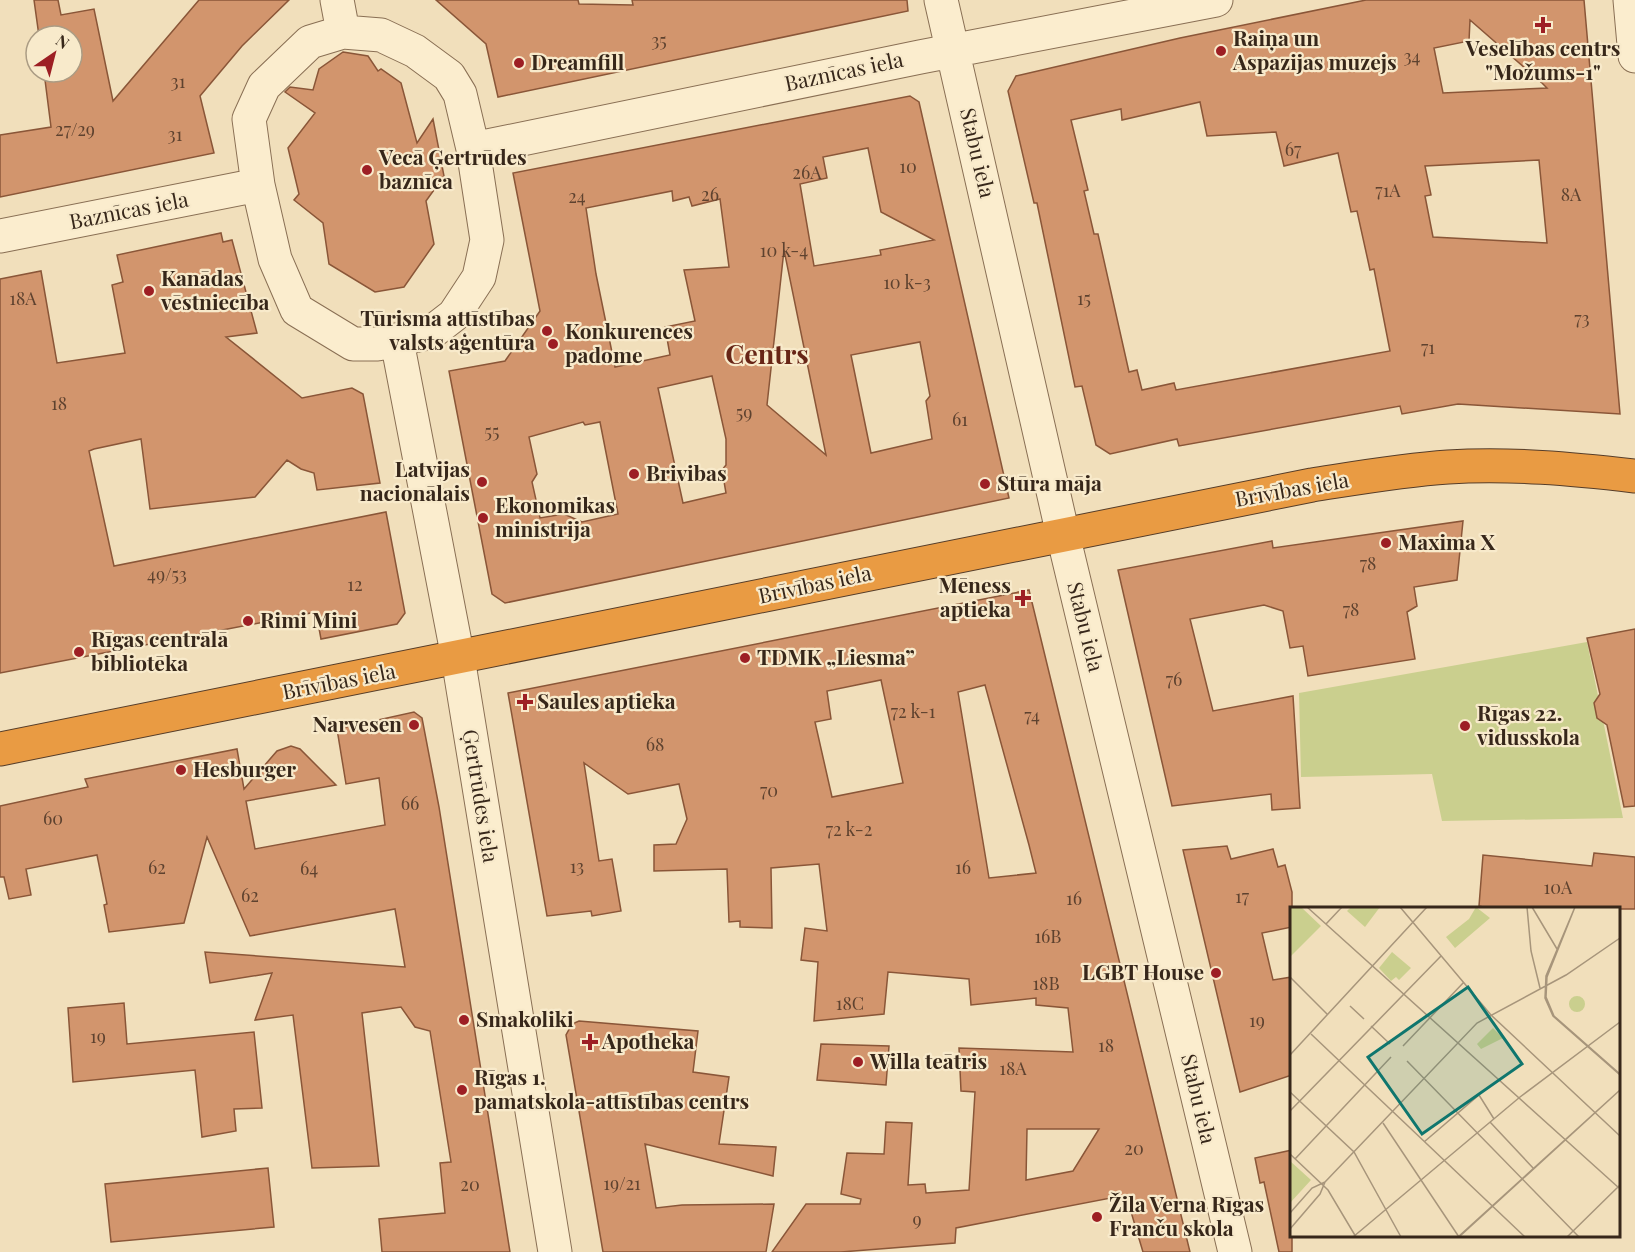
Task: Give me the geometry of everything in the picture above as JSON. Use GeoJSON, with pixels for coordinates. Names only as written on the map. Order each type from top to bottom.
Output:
{"type":"FeatureCollection","features":[{"type":"Feature","properties":{"kind":"highway","name":"Brīvības iela"},"geometry":{"type":"LineString","coordinates":[[0,749],[1311,485],[1397,471],[1491,466],[1552,468],[1635,476]]}},
{"type":"Feature","properties":{"kind":"street"},"geometry":{"type":"LineString","coordinates":[[337,0],[343,32]]}},
{"type":"Feature","properties":{"kind":"street","name":"Stabu iela"},"geometry":{"type":"LineString","coordinates":[[941,0],[1063,535],[1235,1252]]}},
{"type":"Feature","properties":{"kind":"street","name":"Baznīcas iela"},"geometry":{"type":"LineString","coordinates":[[473,149],[1216,0]]}},
{"type":"Feature","properties":{"kind":"street"},"geometry":{"type":"LineString","coordinates":[[1630,0],[1635,56]]}},
{"type":"Feature","properties":{"kind":"street"},"geometry":{"type":"LineString","coordinates":[[343,32],[381,35],[415,51],[449,76],[460,94],[473,149],[487,240],[478,277],[454,315],[432,332],[397,341],[353,344],[297,310],[275,259],[258,185],[249,119],[264,86],[310,42],[343,32]]}},
{"type":"Feature","properties":{"kind":"street","name":"Baznīcas iela"},"geometry":{"type":"LineString","coordinates":[[0,236],[258,185]]}},
{"type":"Feature","properties":{"kind":"street","name":"Ģertrūdes iela"},"geometry":{"type":"LineString","coordinates":[[397,341],[458,658],[555,1252]]}},
{"type":"Feature","properties":{"kind":"green space","name":"Rīgas 22. vidusskola"},"geometry":{"type":"Polygon","coordinates":[[[1587,642],[1623,818],[1442,821],[1432,774],[1301,777],[1299,693],[1587,642]]]}},
{"type":"Feature","properties":{"kind":"building"},"geometry":{"type":"Polygon","coordinates":[[[34,0],[58,0],[61,15],[94,9],[113,101],[199,0],[289,0],[242,46],[200,96],[214,153],[0,197],[0,135],[51,127],[46,84],[84,84],[84,24],[37,24],[34,0]]]}},
{"type":"Feature","properties":{"kind":"building"},"geometry":{"type":"Polygon","coordinates":[[[436,0],[578,0],[579,4],[633,5],[632,0],[907,0],[908,11],[498,97],[486,44],[436,0]]]}},
{"type":"Feature","properties":{"kind":"building"},"geometry":{"type":"Polygon","coordinates":[[[1366,0],[1584,0],[1620,414],[1458,404],[1402,414],[1400,406],[1179,446],[1177,439],[1110,454],[1096,445],[1082,386],[1075,387],[1037,203],[1034,203],[1008,91],[1016,76],[1180,38],[1366,0]],[[1470,20],[1469,41],[1434,48],[1443,93],[1547,88],[1542,83],[1470,20]],[[1200,102],[1122,120],[1121,109],[1071,120],[1088,190],[1084,191],[1094,234],[1098,234],[1129,372],[1137,370],[1142,390],[1174,383],[1176,390],[1390,351],[1374,269],[1370,270],[1357,211],[1351,212],[1338,153],[1284,166],[1276,132],[1207,136],[1200,102]],[[1539,160],[1425,166],[1431,195],[1425,196],[1433,237],[1547,243],[1539,160]]]}},
{"type":"Feature","properties":{"kind":"building","name":"Vecā Ģertrūdes baznīca"},"geometry":{"type":"Polygon","coordinates":[[[343,52],[368,56],[378,71],[381,69],[401,83],[417,143],[433,119],[444,176],[426,201],[434,244],[404,287],[375,292],[329,264],[323,223],[294,200],[299,194],[288,148],[315,113],[285,92],[290,87],[313,90],[319,69],[343,52]]]}},
{"type":"Feature","properties":{"kind":"building"},"geometry":{"type":"Polygon","coordinates":[[[910,96],[919,102],[1009,498],[505,603],[492,594],[449,371],[505,361],[540,311],[513,173],[910,96]],[[868,148],[823,157],[827,178],[800,184],[814,266],[881,255],[880,250],[934,240],[881,212],[868,148]],[[672,191],[586,208],[596,274],[615,367],[670,355],[665,327],[695,321],[684,270],[729,267],[720,199],[692,206],[689,197],[673,201],[672,191]],[[784,250],[767,405],[826,455],[784,250]],[[920,342],[851,355],[871,453],[932,439],[926,401],[930,396],[920,342]],[[712,376],[658,388],[683,503],[726,493],[722,470],[726,465],[726,439],[712,376]],[[583,422],[529,437],[537,474],[532,482],[540,518],[564,514],[582,522],[618,514],[600,422],[585,425],[583,422]]]}},
{"type":"Feature","properties":{"kind":"building"},"geometry":{"type":"Polygon","coordinates":[[[221,233],[223,242],[232,240],[257,333],[226,337],[302,398],[352,388],[363,394],[380,483],[317,490],[314,473],[301,469],[287,460],[255,497],[150,509],[141,439],[94,449],[89,451],[114,566],[386,512],[405,613],[397,624],[321,639],[316,612],[0,673],[0,279],[41,271],[57,363],[125,353],[112,285],[123,282],[117,255],[221,233]]]}},
{"type":"Feature","properties":{"kind":"building"},"geometry":{"type":"Polygon","coordinates":[[[1463,521],[1457,580],[1414,587],[1417,606],[1407,612],[1415,659],[1308,676],[1303,646],[1290,648],[1283,611],[1264,605],[1190,619],[1213,711],[1293,696],[1300,808],[1272,810],[1271,794],[1172,806],[1118,570],[1272,541],[1273,548],[1463,521]]]}},
{"type":"Feature","properties":{"kind":"building"},"geometry":{"type":"Polygon","coordinates":[[[1029,590],[1190,1252],[1143,1252],[1126,1195],[956,1228],[955,1243],[841,1252],[772,1252],[806,1204],[860,1204],[861,1199],[841,1194],[847,1153],[884,1154],[886,1122],[912,1123],[908,1185],[925,1184],[926,1193],[969,1190],[975,1092],[961,1091],[959,1048],[1073,1052],[1068,1008],[1036,1005],[1036,998],[971,1005],[969,979],[888,972],[884,1014],[814,1021],[818,962],[801,960],[805,928],[827,931],[819,864],[771,868],[772,928],[740,927],[740,921],[729,922],[727,869],[654,871],[654,845],[676,844],[687,819],[679,784],[628,794],[584,763],[599,861],[612,859],[621,911],[592,916],[591,911],[547,916],[508,693],[1029,590]],[[881,680],[827,691],[831,719],[815,722],[832,797],[903,783],[881,680]],[[985,685],[958,692],[989,878],[1036,873],[985,685]],[[1027,1129],[1026,1180],[1073,1171],[1099,1129],[1027,1129]]]}},
{"type":"Feature","properties":{"kind":"building"},"geometry":{"type":"Polygon","coordinates":[[[1635,629],[1635,806],[1624,807],[1607,725],[1597,718],[1594,703],[1600,694],[1587,638],[1635,629]]]}},
{"type":"Feature","properties":{"kind":"building"},"geometry":{"type":"Polygon","coordinates":[[[414,712],[422,718],[439,807],[510,1252],[382,1252],[379,1219],[445,1213],[440,1163],[451,1162],[430,1031],[415,1027],[401,1007],[362,1013],[379,1166],[312,1168],[293,1015],[255,1020],[272,973],[210,983],[205,952],[405,967],[395,909],[250,936],[207,837],[184,923],[109,932],[104,905],[107,904],[97,855],[26,869],[31,895],[9,899],[4,877],[0,877],[0,806],[88,787],[85,779],[237,749],[244,789],[277,751],[291,746],[300,749],[336,785],[246,801],[255,849],[385,825],[379,778],[346,784],[337,729],[414,712]]]}},
{"type":"Feature","properties":{"kind":"building"},"geometry":{"type":"Polygon","coordinates":[[[1227,846],[1231,859],[1273,849],[1278,867],[1285,865],[1292,892],[1290,927],[1262,933],[1273,980],[1290,977],[1290,1076],[1240,1092],[1183,850],[1227,846]]]}},
{"type":"Feature","properties":{"kind":"building"},"geometry":{"type":"Polygon","coordinates":[[[1594,853],[1635,857],[1635,909],[1479,906],[1483,855],[1592,866],[1594,853]]]}},
{"type":"Feature","properties":{"kind":"building"},"geometry":{"type":"Polygon","coordinates":[[[124,1003],[127,1044],[254,1032],[262,1108],[234,1109],[236,1131],[202,1137],[195,1070],[73,1082],[68,1008],[124,1003]]]}},
{"type":"Feature","properties":{"kind":"building"},"geometry":{"type":"Polygon","coordinates":[[[579,1021],[698,1031],[693,1072],[729,1077],[719,1144],[776,1147],[773,1176],[645,1144],[656,1208],[682,1205],[774,1204],[766,1252],[603,1252],[566,1035],[572,1024],[579,1021]]]}},
{"type":"Feature","properties":{"kind":"building"},"geometry":{"type":"Polygon","coordinates":[[[821,1044],[889,1046],[886,1085],[817,1080],[821,1044]]]}},
{"type":"Feature","properties":{"kind":"building"},"geometry":{"type":"Polygon","coordinates":[[[1290,1150],[1292,1252],[1279,1252],[1264,1182],[1260,1183],[1255,1158],[1290,1150]]]}},
{"type":"Feature","properties":{"kind":"building"},"geometry":{"type":"Polygon","coordinates":[[[268,1168],[274,1227],[111,1242],[105,1184],[268,1168]]]}},
{"type":"Feature","properties":{"kind":"place","name":"Veselības centrs \"Možums-1\""},"geometry":{"type":"Point","coordinates":[1543,25]}},
{"type":"Feature","properties":{"kind":"place","name":"Raiņa un Aspazijas muzejs"},"geometry":{"type":"Point","coordinates":[1221,51]}},
{"type":"Feature","properties":{"kind":"place","name":"Dreamfill"},"geometry":{"type":"Point","coordinates":[519,63]}},
{"type":"Feature","properties":{"kind":"place","name":"Vecā Ģertrūdes baznīca"},"geometry":{"type":"Point","coordinates":[367,170]}},
{"type":"Feature","properties":{"kind":"place","name":"Kanādas vēstniecība"},"geometry":{"type":"Point","coordinates":[149,291]}},
{"type":"Feature","properties":{"kind":"place","name":"Tūrisma attīstības valsts aģentūra"},"geometry":{"type":"Point","coordinates":[547,331]}},
{"type":"Feature","properties":{"kind":"place","name":"Konkurences padome"},"geometry":{"type":"Point","coordinates":[553,344]}},
{"type":"Feature","properties":{"kind":"place","name":"Brivibas"},"geometry":{"type":"Point","coordinates":[634,474]}},
{"type":"Feature","properties":{"kind":"place","name":"Latvijas nacionālais"},"geometry":{"type":"Point","coordinates":[482,482]}},
{"type":"Feature","properties":{"kind":"place","name":"Stūra māja"},"geometry":{"type":"Point","coordinates":[985,484]}},
{"type":"Feature","properties":{"kind":"place","name":"Ekonomikas ministrija"},"geometry":{"type":"Point","coordinates":[483,518]}},
{"type":"Feature","properties":{"kind":"place","name":"Maxima X"},"geometry":{"type":"Point","coordinates":[1386,543]}},
{"type":"Feature","properties":{"kind":"place","name":"Mēness aptieka"},"geometry":{"type":"Point","coordinates":[1023,598]}},
{"type":"Feature","properties":{"kind":"place","name":"Rimi Mini"},"geometry":{"type":"Point","coordinates":[248,621]}},
{"type":"Feature","properties":{"kind":"place","name":"Rīgas centrālā bibliotēka"},"geometry":{"type":"Point","coordinates":[79,652]}},
{"type":"Feature","properties":{"kind":"place","name":"TDMK „Liesma”"},"geometry":{"type":"Point","coordinates":[745,658]}},
{"type":"Feature","properties":{"kind":"place","name":"Saules aptieka"},"geometry":{"type":"Point","coordinates":[525,702]}},
{"type":"Feature","properties":{"kind":"place","name":"Narvesen"},"geometry":{"type":"Point","coordinates":[414,725]}},
{"type":"Feature","properties":{"kind":"place","name":"Rīgas 22. vidusskola"},"geometry":{"type":"Point","coordinates":[1465,726]}},
{"type":"Feature","properties":{"kind":"place","name":"Hesburger"},"geometry":{"type":"Point","coordinates":[181,770]}},
{"type":"Feature","properties":{"kind":"place","name":"LGBT House"},"geometry":{"type":"Point","coordinates":[1216,973]}},
{"type":"Feature","properties":{"kind":"place","name":"Smakoliki"},"geometry":{"type":"Point","coordinates":[464,1020]}},
{"type":"Feature","properties":{"kind":"place","name":"Apotheka"},"geometry":{"type":"Point","coordinates":[590,1042]}},
{"type":"Feature","properties":{"kind":"place","name":"Willa teātris"},"geometry":{"type":"Point","coordinates":[858,1062]}},
{"type":"Feature","properties":{"kind":"place","name":"Rīgas 1. pamatskola-attīstības centrs"},"geometry":{"type":"Point","coordinates":[462,1090]}},
{"type":"Feature","properties":{"kind":"place","name":"Žila Verna Rīgas Franču skola"},"geometry":{"type":"Point","coordinates":[1097,1217]}},
{"type":"Feature","properties":{"kind":"district","name":"Centrs"},"geometry":{"type":"Point","coordinates":[767,355]}}]}
